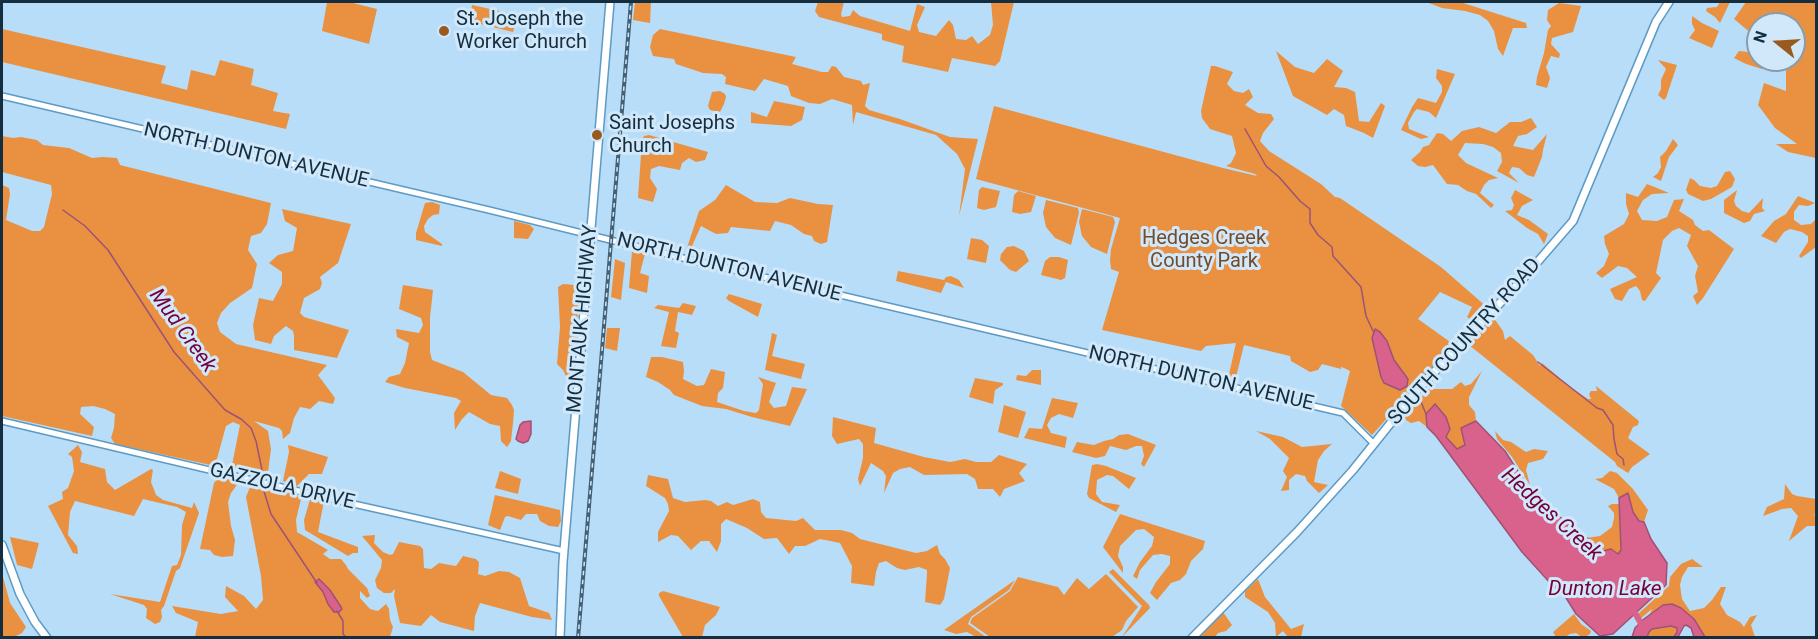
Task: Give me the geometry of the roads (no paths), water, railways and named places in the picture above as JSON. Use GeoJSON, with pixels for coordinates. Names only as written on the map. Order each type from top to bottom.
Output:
{"type":"FeatureCollection","features":[{"type":"Feature","properties":{"kind":"main road","name":"MONTAUK HIGHWAY"},"geometry":{"type":"LineString","coordinates":[[560,638],[564,551],[610,2]]}},
{"type":"Feature","properties":{"kind":"main road","name":"SOUTH COUNTRY ROAD"},"geometry":{"type":"LineString","coordinates":[[1192,638],[1297,532],[1353,470],[1418,389],[1521,281],[1573,221],[1656,22],[1669,2]]}},
{"type":"Feature","properties":{"kind":"main road"},"geometry":{"type":"LineString","coordinates":[[2,545],[20,594],[35,622],[47,638]]}},
{"type":"Feature","properties":{"kind":"street","name":"NORTH DUNTON AVENUE"},"geometry":{"type":"LineString","coordinates":[[2,96],[1343,413],[1374,444]]}},
{"type":"Feature","properties":{"kind":"street","name":"GAZZOLA DRIVE"},"geometry":{"type":"LineString","coordinates":[[2,421],[564,551]]}},
{"type":"Feature","properties":{"kind":"water"},"geometry":{"type":"Polygon","coordinates":[[[1375,329],[1387,341],[1394,360],[1408,379],[1407,386],[1400,390],[1384,383],[1381,377],[1372,338],[1375,329]]]}},
{"type":"Feature","properties":{"kind":"water","name":"Dunton Lake"},"geometry":{"type":"Polygon","coordinates":[[[1435,404],[1446,417],[1450,429],[1446,437],[1457,449],[1465,445],[1461,428],[1476,421],[1505,451],[1528,487],[1552,511],[1603,551],[1611,549],[1618,554],[1621,550],[1619,498],[1628,493],[1633,512],[1639,521],[1644,522],[1651,539],[1667,563],[1666,585],[1613,634],[1600,636],[1576,614],[1563,593],[1552,585],[1522,552],[1427,427],[1426,414],[1435,404]]]}},
{"type":"Feature","properties":{"kind":"water"},"geometry":{"type":"Polygon","coordinates":[[[531,421],[531,434],[528,441],[523,443],[518,441],[516,439],[520,425],[531,421]]]}},
{"type":"Feature","properties":{"kind":"water"},"geometry":{"type":"Polygon","coordinates":[[[319,579],[330,590],[341,607],[339,612],[334,612],[328,604],[323,592],[315,582],[319,579]]]}},
{"type":"Feature","properties":{"kind":"water"},"geometry":{"type":"Polygon","coordinates":[[[1672,604],[1694,619],[1705,637],[1694,637],[1691,628],[1686,625],[1678,637],[1674,637],[1677,628],[1671,626],[1652,629],[1647,637],[1632,637],[1635,628],[1644,619],[1663,605],[1672,604]]]}},
{"type":"Feature","properties":{"kind":"waterway","name":"Hedges Creek"},"geometry":{"type":"LineString","coordinates":[[1245,129],[1266,166],[1310,209],[1310,223],[1318,235],[1332,247],[1333,256],[1361,287],[1366,316],[1374,333]]}},
{"type":"Feature","properties":{"kind":"waterway","name":"Mud Creek"},"geometry":{"type":"LineString","coordinates":[[63,210],[85,226],[108,250],[174,352],[225,410],[251,428],[263,475]]}},
{"type":"Feature","properties":{"kind":"waterway"},"geometry":{"type":"LineString","coordinates":[[1538,362],[1597,408],[1603,410],[1613,425],[1617,454],[1623,459],[1624,465]]}},
{"type":"Feature","properties":{"kind":"waterway","name":"Hedges Creek"},"geometry":{"type":"LineString","coordinates":[[1419,397],[1426,414]]}},
{"type":"Feature","properties":{"kind":"waterway","name":"Mud Creek"},"geometry":{"type":"LineString","coordinates":[[263,488],[271,514],[317,583]]}},
{"type":"Feature","properties":{"kind":"waterway","name":"Hedges Creek"},"geometry":{"type":"LineString","coordinates":[[1631,608],[1643,627]]}},
{"type":"Feature","properties":{"kind":"waterway","name":"Mud Creek"},"geometry":{"type":"LineString","coordinates":[[337,611],[343,621],[343,634],[347,638]]}},
{"type":"Feature","properties":{"kind":"railway"},"geometry":{"type":"LineString","coordinates":[[578,638],[631,2]]}},
{"type":"Feature","properties":{"kind":"place","name":"St. Joseph the Worker Church"},"geometry":{"type":"Point","coordinates":[444,31]}},
{"type":"Feature","properties":{"kind":"place","name":"Saint Josephs Church"},"geometry":{"type":"Point","coordinates":[597,135]}},
{"type":"Feature","properties":{"kind":"park label","name":"Hedges Creek County Park"},"geometry":{"type":"Point","coordinates":[1204,250]}}]}
